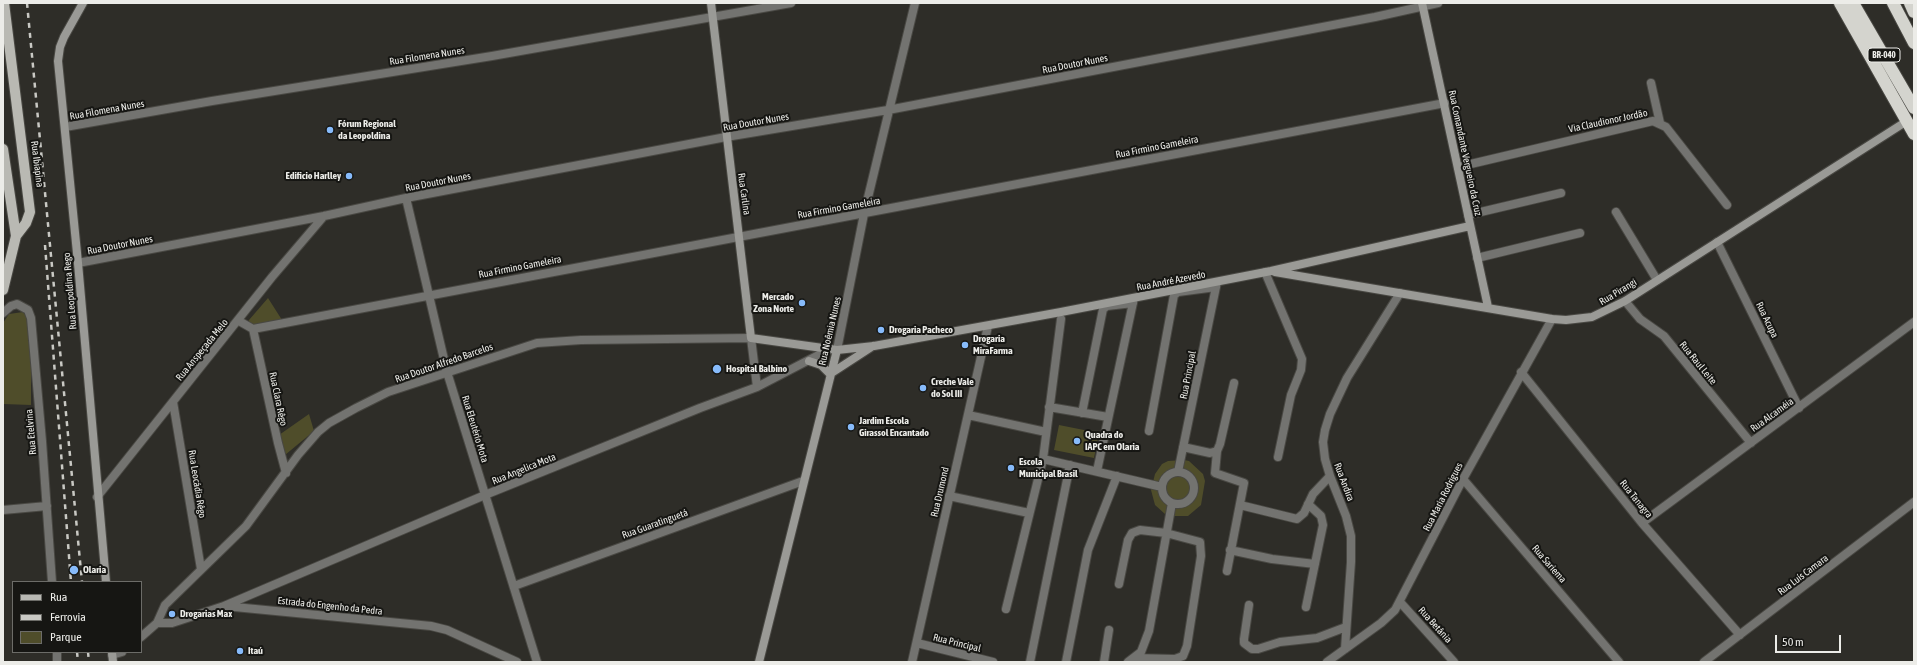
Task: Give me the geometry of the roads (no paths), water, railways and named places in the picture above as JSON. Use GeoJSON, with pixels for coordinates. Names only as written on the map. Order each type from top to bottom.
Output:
{"type":"FeatureCollection","features":[{"type":"Feature","properties":{"kind":"highway"},"geometry":{"type":"LineString","coordinates":[[1840,3],[1914,134]]}},
{"type":"Feature","properties":{"kind":"highway","name":"BR-040"},"geometry":{"type":"LineString","coordinates":[[1853,3],[1914,108]]}},
{"type":"Feature","properties":{"kind":"highway","name":"BR-040"},"geometry":{"type":"LineString","coordinates":[[1893,3],[1914,43]]}},
{"type":"Feature","properties":{"kind":"highway"},"geometry":{"type":"LineString","coordinates":[[1910,3],[1914,12]]}},
{"type":"Feature","properties":{"kind":"main road","name":"Rua Ibiapina"},"geometry":{"type":"LineString","coordinates":[[4,3],[30,212],[26,223],[16,236]]}},
{"type":"Feature","properties":{"kind":"main road"},"geometry":{"type":"LineString","coordinates":[[3,150],[16,236],[4,277],[3,290]]}},
{"type":"Feature","properties":{"kind":"street","name":"Rua Leopoldina Rego"},"geometry":{"type":"LineString","coordinates":[[83,3],[64,37],[60,47],[58,61],[78,263],[97,497],[106,581]]}},
{"type":"Feature","properties":{"kind":"street","name":"Rua Carlina"},"geometry":{"type":"LineString","coordinates":[[711,3],[757,388]]}},
{"type":"Feature","properties":{"kind":"street","name":"Rua Filomena Nunes"},"geometry":{"type":"LineString","coordinates":[[65,127],[713,18],[791,3]]}},
{"type":"Feature","properties":{"kind":"street","name":"Rua Noêmia Nunes"},"geometry":{"type":"LineString","coordinates":[[759,662],[830,374],[833,350],[864,214],[915,3]]}},
{"type":"Feature","properties":{"kind":"street","name":"Rua Doutor Nunes"},"geometry":{"type":"LineString","coordinates":[[78,263],[324,216],[406,198],[726,138],[888,110],[1438,3]]}},
{"type":"Feature","properties":{"kind":"street","name":"Rua Comandante Vergueiro da Cruz"},"geometry":{"type":"LineString","coordinates":[[1423,5],[1488,307]]}},
{"type":"Feature","properties":{"kind":"street"},"geometry":{"type":"LineString","coordinates":[[1651,83],[1660,123]]}},
{"type":"Feature","properties":{"kind":"street","name":"Rua Firmino Gameleira"},"geometry":{"type":"LineString","coordinates":[[253,329],[428,294],[864,214],[1066,174],[1445,103]]}},
{"type":"Feature","properties":{"kind":"street","name":"Rua Pirangi"},"geometry":{"type":"LineString","coordinates":[[1268,272],[1488,307],[1552,319],[1566,320],[1592,317],[1625,301],[1907,121]]}},
{"type":"Feature","properties":{"kind":"street","name":"Via Claudionor Jordão"},"geometry":{"type":"LineString","coordinates":[[1458,167],[1646,122],[1660,123],[1666,127],[1727,205]]}},
{"type":"Feature","properties":{"kind":"street"},"geometry":{"type":"LineString","coordinates":[[1468,215],[1561,193]]}},
{"type":"Feature","properties":{"kind":"street","name":"Rua Eleutério Mota"},"geometry":{"type":"LineString","coordinates":[[406,198],[447,372],[537,662]]}},
{"type":"Feature","properties":{"kind":"street"},"geometry":{"type":"LineString","coordinates":[[1616,212],[1657,280]]}},
{"type":"Feature","properties":{"kind":"street","name":"Rua Anspeçada Melo"},"geometry":{"type":"LineString","coordinates":[[97,497],[324,216]]}},
{"type":"Feature","properties":{"kind":"street","name":"Rua André Azevedo"},"geometry":{"type":"LineString","coordinates":[[833,350],[874,346],[1134,301],[1216,284],[1470,226]]}},
{"type":"Feature","properties":{"kind":"street"},"geometry":{"type":"LineString","coordinates":[[1477,258],[1580,233]]}},
{"type":"Feature","properties":{"kind":"street","name":"Rua Acupa"},"geometry":{"type":"LineString","coordinates":[[1717,242],[1799,408]]}},
{"type":"Feature","properties":{"kind":"street"},"geometry":{"type":"LineString","coordinates":[[1268,272],[1302,359],[1301,370],[1291,395],[1278,457]]}},
{"type":"Feature","properties":{"kind":"street"},"geometry":{"type":"LineString","coordinates":[[1149,431],[1174,295],[1178,292],[1216,284]]}},
{"type":"Feature","properties":{"kind":"street","name":"Rua Principal"},"geometry":{"type":"LineString","coordinates":[[1178,472],[1216,284]]}},
{"type":"Feature","properties":{"kind":"street","name":"Rua Andira"},"geometry":{"type":"LineString","coordinates":[[1345,649],[1351,562],[1351,536],[1346,516],[1330,476],[1324,442],[1330,414],[1347,378],[1400,293]]}},
{"type":"Feature","properties":{"kind":"street"},"geometry":{"type":"LineString","coordinates":[[1082,413],[1103,309],[1107,306],[1134,301],[1097,471]]}},
{"type":"Feature","properties":{"kind":"street","name":"Rua Raul Leite"},"geometry":{"type":"LineString","coordinates":[[1625,301],[1640,319],[1664,336],[1751,443]]}},
{"type":"Feature","properties":{"kind":"street","name":"Rua Etelvina"},"geometry":{"type":"LineString","coordinates":[[3,313],[11,306],[17,304],[28,310],[31,318],[52,581]]}},
{"type":"Feature","properties":{"kind":"street"},"geometry":{"type":"LineString","coordinates":[[1006,609],[1043,459],[1061,319]]}},
{"type":"Feature","properties":{"kind":"street","name":"Rua Maria Rodrigues"},"geometry":{"type":"LineString","coordinates":[[1327,662],[1388,618],[1400,602],[1463,479],[1521,372],[1552,319]]}},
{"type":"Feature","properties":{"kind":"street"},"geometry":{"type":"LineString","coordinates":[[239,321],[253,329]]}},
{"type":"Feature","properties":{"kind":"street","name":"Rua Alcaméia"},"geometry":{"type":"LineString","coordinates":[[1642,523],[1914,322]]}},
{"type":"Feature","properties":{"kind":"street","name":"Rua Drumond"},"geometry":{"type":"LineString","coordinates":[[912,662],[988,326]]}},
{"type":"Feature","properties":{"kind":"street","name":"Rua Clara Rêgo"},"geometry":{"type":"LineString","coordinates":[[253,329],[286,473]]}},
{"type":"Feature","properties":{"kind":"street","name":"Rua Doutor Alfredo Barcelos"},"geometry":{"type":"LineString","coordinates":[[157,623],[165,605],[246,526],[308,443],[329,423],[388,392],[537,343],[554,340],[751,338],[833,350]]}},
{"type":"Feature","properties":{"kind":"street","name":"Rua André Azevedo"},"geometry":{"type":"LineString","coordinates":[[830,374],[874,346]]}},
{"type":"Feature","properties":{"kind":"street","name":"Rua Angelica Mota"},"geometry":{"type":"LineString","coordinates":[[224,606],[485,496],[700,408],[757,388],[833,350]]}},
{"type":"Feature","properties":{"kind":"street"},"geometry":{"type":"LineString","coordinates":[[809,361],[821,365],[830,374]]}},
{"type":"Feature","properties":{"kind":"street","name":"Rua Tanagra"},"geometry":{"type":"LineString","coordinates":[[1521,372],[1642,523],[1740,635]]}},
{"type":"Feature","properties":{"kind":"street"},"geometry":{"type":"LineString","coordinates":[[1227,571],[1244,483],[1215,474],[1217,451],[1220,444],[1234,383]]}},
{"type":"Feature","properties":{"kind":"street","name":"Rua Leocádia Rêgo"},"geometry":{"type":"LineString","coordinates":[[173,402],[201,569]]}},
{"type":"Feature","properties":{"kind":"street"},"geometry":{"type":"LineString","coordinates":[[1049,407],[1108,417]]}},
{"type":"Feature","properties":{"kind":"street"},"geometry":{"type":"LineString","coordinates":[[968,415],[1046,432]]}},
{"type":"Feature","properties":{"kind":"street"},"geometry":{"type":"LineString","coordinates":[[1183,447],[1210,453],[1217,451]]}},
{"type":"Feature","properties":{"kind":"street"},"geometry":{"type":"LineString","coordinates":[[1043,459],[1162,487]]}},
{"type":"Feature","properties":{"kind":"street"},"geometry":{"type":"LineString","coordinates":[[1030,662],[1070,465]]}},
{"type":"Feature","properties":{"kind":"street"},"geometry":{"type":"LineString","coordinates":[[1178,472],[1188,476],[1192,480],[1194,491],[1186,502],[1180,504],[1172,503],[1165,497],[1162,487],[1167,477],[1178,472]]}},
{"type":"Feature","properties":{"kind":"street"},"geometry":{"type":"LineString","coordinates":[[1066,662],[1088,550],[1117,476]]}},
{"type":"Feature","properties":{"kind":"street"},"geometry":{"type":"LineString","coordinates":[[1244,506],[1297,519],[1304,513],[1318,487],[1330,476]]}},
{"type":"Feature","properties":{"kind":"street","name":"Rua Sariema"},"geometry":{"type":"LineString","coordinates":[[1463,479],[1619,662]]}},
{"type":"Feature","properties":{"kind":"street","name":"Rua Guaratinguetá"},"geometry":{"type":"LineString","coordinates":[[514,586],[803,481]]}},
{"type":"Feature","properties":{"kind":"street"},"geometry":{"type":"LineString","coordinates":[[949,496],[1029,513]]}},
{"type":"Feature","properties":{"kind":"street","name":"Rua Luís Camara"},"geometry":{"type":"LineString","coordinates":[[1704,662],[1914,502]]}},
{"type":"Feature","properties":{"kind":"street"},"geometry":{"type":"LineString","coordinates":[[1131,660],[1140,652],[1149,631],[1172,503]]}},
{"type":"Feature","properties":{"kind":"street"},"geometry":{"type":"LineString","coordinates":[[1306,607],[1323,520],[1319,513],[1308,504]]}},
{"type":"Feature","properties":{"kind":"street"},"geometry":{"type":"LineString","coordinates":[[3,510],[47,506]]}},
{"type":"Feature","properties":{"kind":"street"},"geometry":{"type":"LineString","coordinates":[[1120,584],[1128,540],[1132,533],[1140,530],[1166,533],[1200,542],[1201,556],[1187,646],[1181,658],[1131,660]]}},
{"type":"Feature","properties":{"kind":"street"},"geometry":{"type":"LineString","coordinates":[[1230,550],[1272,559],[1315,564]]}},
{"type":"Feature","properties":{"kind":"street","name":"Rua Betânia"},"geometry":{"type":"LineString","coordinates":[[1400,602],[1454,662]]}},
{"type":"Feature","properties":{"kind":"street"},"geometry":{"type":"LineString","coordinates":[[1249,605],[1244,643],[1252,649],[1258,649],[1280,642],[1317,638],[1346,628]]}},
{"type":"Feature","properties":{"kind":"street","name":"Estrada do Engenho da Pedra"},"geometry":{"type":"LineString","coordinates":[[157,623],[172,623],[224,606],[432,626],[447,630],[517,662]]}},
{"type":"Feature","properties":{"kind":"street"},"geometry":{"type":"LineString","coordinates":[[142,636],[157,623]]}},
{"type":"Feature","properties":{"kind":"street"},"geometry":{"type":"LineString","coordinates":[[1104,662],[1109,630]]}},
{"type":"Feature","properties":{"kind":"street","name":"Rua Principal"},"geometry":{"type":"LineString","coordinates":[[917,643],[993,662]]}},
{"type":"Feature","properties":{"kind":"railway"},"geometry":{"type":"LineString","coordinates":[[27,3],[82,581]]}},
{"type":"Feature","properties":{"kind":"railway"},"geometry":{"type":"LineString","coordinates":[[45,245],[71,581]]}},
{"type":"Feature","properties":{"kind":"railway"},"geometry":{"type":"LineString","coordinates":[[77,653],[78,662]]}},
{"type":"Feature","properties":{"kind":"railway"},"geometry":{"type":"LineString","coordinates":[[88,653],[89,662]]}},
{"type":"Feature","properties":{"kind":"place","name":"Fórum Regional da Leopoldina"},"geometry":{"type":"Point","coordinates":[330,130]}},
{"type":"Feature","properties":{"kind":"place","name":"Edificio Harlley"},"geometry":{"type":"Point","coordinates":[349,176]}},
{"type":"Feature","properties":{"kind":"place","name":"Mercado Zona Norte"},"geometry":{"type":"Point","coordinates":[802,303]}},
{"type":"Feature","properties":{"kind":"place","name":"Drogaria Pacheco"},"geometry":{"type":"Point","coordinates":[881,330]}},
{"type":"Feature","properties":{"kind":"place","name":"Drogaria MiraFarma"},"geometry":{"type":"Point","coordinates":[965,345]}},
{"type":"Feature","properties":{"kind":"place","name":"Hospital Balbino"},"geometry":{"type":"Point","coordinates":[717,369]}},
{"type":"Feature","properties":{"kind":"place","name":"Creche Vale do Sol III"},"geometry":{"type":"Point","coordinates":[923,388]}},
{"type":"Feature","properties":{"kind":"place","name":"Jardim Escola Girassol Encantado"},"geometry":{"type":"Point","coordinates":[851,427]}},
{"type":"Feature","properties":{"kind":"place","name":"Quadra do IAPC em Olaria"},"geometry":{"type":"Point","coordinates":[1077,441]}},
{"type":"Feature","properties":{"kind":"place","name":"Escola Municipal Brasil"},"geometry":{"type":"Point","coordinates":[1011,468]}},
{"type":"Feature","properties":{"kind":"place","name":"Olaria"},"geometry":{"type":"Point","coordinates":[74,570]}},
{"type":"Feature","properties":{"kind":"place","name":"Drogarias Max"},"geometry":{"type":"Point","coordinates":[172,614]}},
{"type":"Feature","properties":{"kind":"place","name":"Itaú"},"geometry":{"type":"Point","coordinates":[240,651]}}]}
